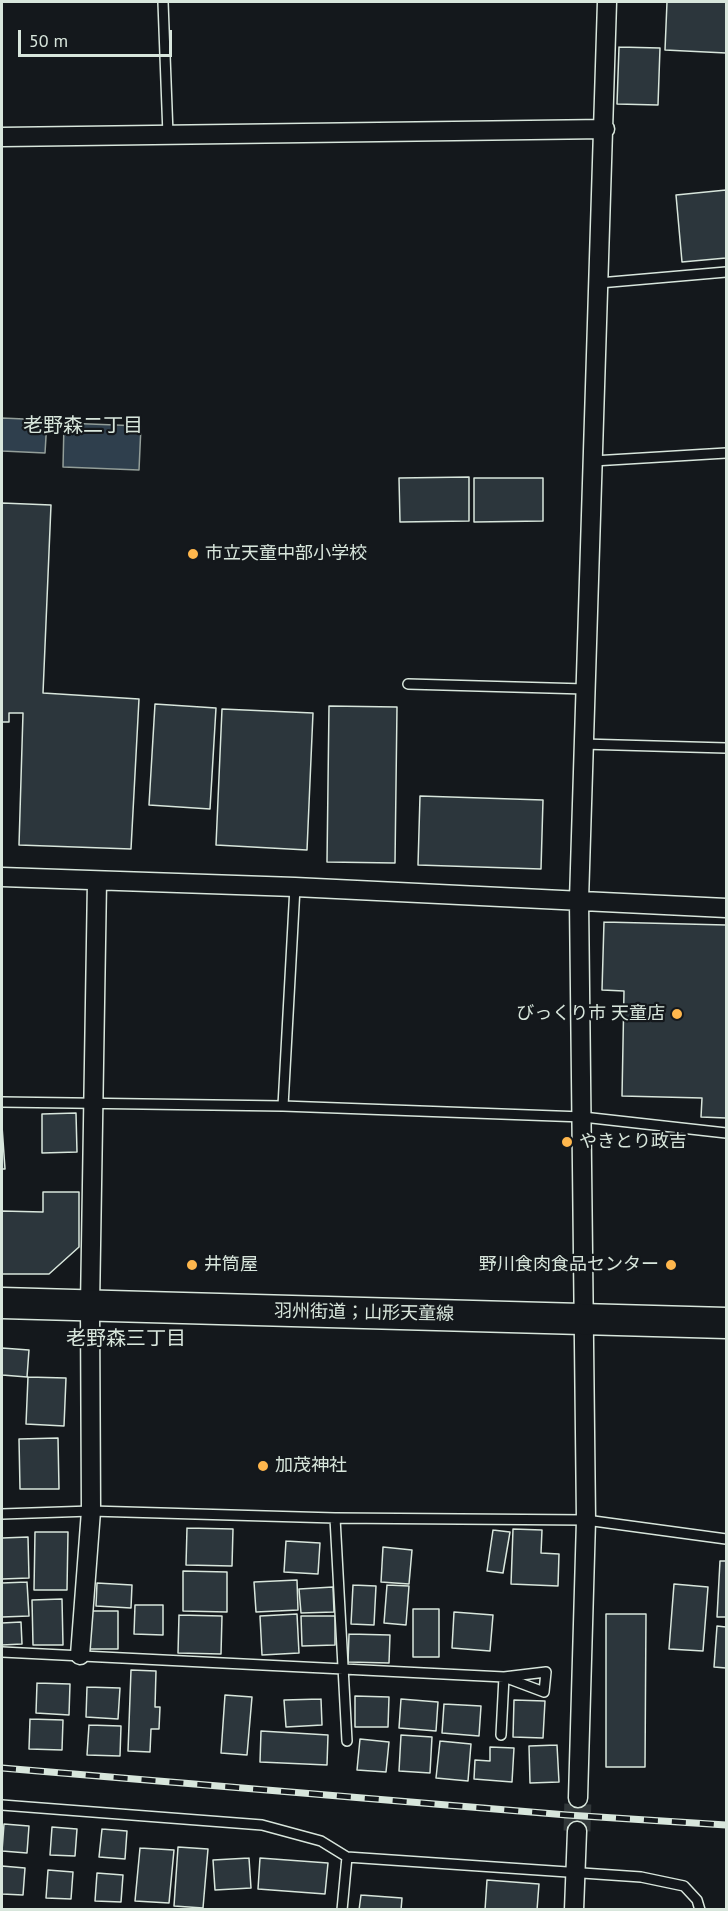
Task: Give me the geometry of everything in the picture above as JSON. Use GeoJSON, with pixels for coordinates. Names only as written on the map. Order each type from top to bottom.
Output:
{"type":"FeatureCollection","features":[{"type":"Feature","properties":{"kind":"main road","name":"羽州街道；山形天童線"},"geometry":{"type":"LineString","coordinates":[[2,1303],[726,1323]]}},
{"type":"Feature","properties":{"kind":"street"},"geometry":{"type":"LineString","coordinates":[[578,1798],[586,1520],[579,900],[582,744],[605,129],[607,2]]}},
{"type":"Feature","properties":{"kind":"street"},"geometry":{"type":"LineString","coordinates":[[2,137],[605,129]]}},
{"type":"Feature","properties":{"kind":"street"},"geometry":{"type":"LineString","coordinates":[[2,877],[295,887],[726,908]]}},
{"type":"Feature","properties":{"kind":"street"},"geometry":{"type":"LineString","coordinates":[[80,1655],[91,1511],[90,1306],[97,881]]}},
{"type":"Feature","properties":{"kind":"street"},"geometry":{"type":"LineString","coordinates":[[574,1910],[577,1831]]}},
{"type":"Feature","properties":{"kind":"lane"},"geometry":{"type":"LineString","coordinates":[[163,2],[168,135]]}},
{"type":"Feature","properties":{"kind":"lane"},"geometry":{"type":"LineString","coordinates":[[599,283],[726,273]]}},
{"type":"Feature","properties":{"kind":"lane"},"geometry":{"type":"LineString","coordinates":[[593,461],[726,453]]}},
{"type":"Feature","properties":{"kind":"lane"},"geometry":{"type":"LineString","coordinates":[[408,684],[585,689]]}},
{"type":"Feature","properties":{"kind":"lane"},"geometry":{"type":"LineString","coordinates":[[582,744],[726,748]]}},
{"type":"Feature","properties":{"kind":"lane"},"geometry":{"type":"LineString","coordinates":[[283,1106],[295,887]]}},
{"type":"Feature","properties":{"kind":"lane"},"geometry":{"type":"LineString","coordinates":[[2,1102],[283,1106],[583,1117],[726,1133]]}},
{"type":"Feature","properties":{"kind":"lane"},"geometry":{"type":"LineString","coordinates":[[2,1514],[91,1511],[335,1518],[586,1520],[726,1539]]}},
{"type":"Feature","properties":{"kind":"lane"},"geometry":{"type":"LineString","coordinates":[[335,1518],[347,1741]]}},
{"type":"Feature","properties":{"kind":"lane"},"geometry":{"type":"LineString","coordinates":[[2,1652],[504,1677],[501,1735]]}},
{"type":"Feature","properties":{"kind":"lane"},"geometry":{"type":"LineString","coordinates":[[2,1805],[262,1825],[321,1841],[347,1857],[641,1877],[684,1886],[697,1900],[700,1910]]}},
{"type":"Feature","properties":{"kind":"lane"},"geometry":{"type":"LineString","coordinates":[[342,1910],[347,1857]]}},
{"type":"Feature","properties":{"kind":"water"},"geometry":{"type":"Polygon","coordinates":[[[2,418],[47,420],[45,453],[2,451],[2,418]]]}},
{"type":"Feature","properties":{"kind":"water"},"geometry":{"type":"Polygon","coordinates":[[[64,423],[141,426],[139,470],[63,467],[64,423]]]}},
{"type":"Feature","properties":{"kind":"building"},"geometry":{"type":"Polygon","coordinates":[[[667,2],[726,2],[726,53],[665,50],[667,2]]]}},
{"type":"Feature","properties":{"kind":"building"},"geometry":{"type":"Polygon","coordinates":[[[619,47],[660,48],[658,105],[617,104],[619,47]]]}},
{"type":"Feature","properties":{"kind":"building"},"geometry":{"type":"Polygon","coordinates":[[[726,190],[726,258],[682,262],[676,195],[726,190]]]}},
{"type":"Feature","properties":{"kind":"building"},"geometry":{"type":"Polygon","coordinates":[[[469,477],[469,521],[400,522],[399,478],[469,477]]]}},
{"type":"Feature","properties":{"kind":"building"},"geometry":{"type":"Polygon","coordinates":[[[474,478],[543,478],[543,521],[474,522],[474,478]]]}},
{"type":"Feature","properties":{"kind":"building"},"geometry":{"type":"Polygon","coordinates":[[[2,503],[51,505],[43,693],[139,699],[131,849],[19,845],[23,713],[9,713],[9,722],[2,722],[2,503]]]}},
{"type":"Feature","properties":{"kind":"building"},"geometry":{"type":"Polygon","coordinates":[[[155,704],[216,708],[210,809],[149,805],[155,704]]]}},
{"type":"Feature","properties":{"kind":"building"},"geometry":{"type":"Polygon","coordinates":[[[329,706],[397,707],[395,863],[327,862],[329,706]]]}},
{"type":"Feature","properties":{"kind":"building"},"geometry":{"type":"Polygon","coordinates":[[[222,709],[313,713],[307,850],[216,845],[222,709]]]}},
{"type":"Feature","properties":{"kind":"building"},"geometry":{"type":"Polygon","coordinates":[[[420,796],[543,800],[541,869],[418,865],[420,796]]]}},
{"type":"Feature","properties":{"kind":"building"},"geometry":{"type":"Polygon","coordinates":[[[604,922],[726,925],[726,1118],[701,1117],[702,1098],[622,1096],[624,991],[602,990],[604,922]]]}},
{"type":"Feature","properties":{"kind":"building"},"geometry":{"type":"Polygon","coordinates":[[[76,1113],[77,1152],[42,1153],[42,1114],[76,1113]]]}},
{"type":"Feature","properties":{"kind":"building"},"geometry":{"type":"Polygon","coordinates":[[[2,1126],[5,1169],[2,1169],[2,1126]]]}},
{"type":"Feature","properties":{"kind":"building"},"geometry":{"type":"Polygon","coordinates":[[[43,1192],[79,1192],[79,1247],[49,1274],[2,1274],[2,1211],[43,1212],[43,1192]]]}},
{"type":"Feature","properties":{"kind":"building"},"geometry":{"type":"Polygon","coordinates":[[[2,1348],[29,1350],[27,1377],[2,1375],[2,1348]]]}},
{"type":"Feature","properties":{"kind":"building"},"geometry":{"type":"Polygon","coordinates":[[[28,1377],[66,1378],[64,1426],[26,1424],[28,1377]]]}},
{"type":"Feature","properties":{"kind":"building"},"geometry":{"type":"Polygon","coordinates":[[[58,1438],[59,1489],[20,1489],[19,1439],[58,1438]]]}},
{"type":"Feature","properties":{"kind":"building"},"geometry":{"type":"Polygon","coordinates":[[[187,1528],[233,1529],[232,1566],[186,1565],[187,1528]]]}},
{"type":"Feature","properties":{"kind":"building"},"geometry":{"type":"Polygon","coordinates":[[[513,1529],[542,1530],[541,1553],[559,1554],[558,1586],[511,1584],[513,1529]]]}},
{"type":"Feature","properties":{"kind":"building"},"geometry":{"type":"Polygon","coordinates":[[[493,1530],[510,1532],[503,1573],[487,1571],[493,1530]]]}},
{"type":"Feature","properties":{"kind":"building"},"geometry":{"type":"Polygon","coordinates":[[[35,1532],[68,1532],[67,1590],[34,1590],[35,1532]]]}},
{"type":"Feature","properties":{"kind":"building"},"geometry":{"type":"Polygon","coordinates":[[[28,1537],[29,1578],[2,1579],[2,1538],[28,1537]]]}},
{"type":"Feature","properties":{"kind":"building"},"geometry":{"type":"Polygon","coordinates":[[[286,1541],[320,1543],[318,1574],[284,1572],[286,1541]]]}},
{"type":"Feature","properties":{"kind":"building"},"geometry":{"type":"Polygon","coordinates":[[[383,1547],[412,1550],[409,1584],[381,1582],[383,1547]]]}},
{"type":"Feature","properties":{"kind":"building"},"geometry":{"type":"Polygon","coordinates":[[[720,1561],[726,1561],[726,1617],[717,1617],[720,1561]]]}},
{"type":"Feature","properties":{"kind":"building"},"geometry":{"type":"Polygon","coordinates":[[[183,1571],[227,1572],[227,1612],[183,1611],[183,1571]]]}},
{"type":"Feature","properties":{"kind":"building"},"geometry":{"type":"Polygon","coordinates":[[[297,1580],[298,1610],[256,1612],[254,1582],[297,1580]]]}},
{"type":"Feature","properties":{"kind":"building"},"geometry":{"type":"Polygon","coordinates":[[[27,1582],[29,1616],[2,1617],[2,1583],[27,1582]]]}},
{"type":"Feature","properties":{"kind":"building"},"geometry":{"type":"Polygon","coordinates":[[[97,1583],[132,1585],[131,1608],[96,1606],[97,1583]]]}},
{"type":"Feature","properties":{"kind":"building"},"geometry":{"type":"Polygon","coordinates":[[[674,1584],[708,1587],[703,1651],[669,1649],[674,1584]]]}},
{"type":"Feature","properties":{"kind":"building"},"geometry":{"type":"Polygon","coordinates":[[[353,1585],[376,1586],[374,1625],[351,1624],[353,1585]]]}},
{"type":"Feature","properties":{"kind":"building"},"geometry":{"type":"Polygon","coordinates":[[[387,1585],[409,1586],[406,1625],[384,1623],[387,1585]]]}},
{"type":"Feature","properties":{"kind":"building"},"geometry":{"type":"Polygon","coordinates":[[[333,1587],[334,1612],[301,1613],[299,1589],[333,1587]]]}},
{"type":"Feature","properties":{"kind":"building"},"geometry":{"type":"Polygon","coordinates":[[[62,1599],[63,1645],[33,1645],[32,1600],[62,1599]]]}},
{"type":"Feature","properties":{"kind":"building"},"geometry":{"type":"Polygon","coordinates":[[[135,1605],[163,1605],[163,1635],[134,1634],[135,1605]]]}},
{"type":"Feature","properties":{"kind":"building"},"geometry":{"type":"Polygon","coordinates":[[[413,1609],[439,1609],[439,1657],[413,1657],[413,1609]]]}},
{"type":"Feature","properties":{"kind":"building"},"geometry":{"type":"Polygon","coordinates":[[[89,1611],[118,1611],[118,1649],[90,1649],[89,1611]]]}},
{"type":"Feature","properties":{"kind":"building"},"geometry":{"type":"Polygon","coordinates":[[[454,1612],[493,1615],[490,1651],[452,1648],[454,1612]]]}},
{"type":"Feature","properties":{"kind":"building"},"geometry":{"type":"Polygon","coordinates":[[[297,1614],[299,1653],[262,1655],[260,1616],[297,1614]]]}},
{"type":"Feature","properties":{"kind":"building"},"geometry":{"type":"Polygon","coordinates":[[[606,1614],[646,1614],[645,1767],[606,1767],[606,1614]]]}},
{"type":"Feature","properties":{"kind":"building"},"geometry":{"type":"Polygon","coordinates":[[[179,1615],[222,1616],[221,1654],[178,1653],[179,1615]]]}},
{"type":"Feature","properties":{"kind":"building"},"geometry":{"type":"Polygon","coordinates":[[[301,1616],[335,1616],[335,1645],[302,1646],[301,1616]]]}},
{"type":"Feature","properties":{"kind":"building"},"geometry":{"type":"Polygon","coordinates":[[[21,1622],[22,1644],[2,1645],[2,1623],[21,1622]]]}},
{"type":"Feature","properties":{"kind":"building"},"geometry":{"type":"Polygon","coordinates":[[[717,1626],[726,1627],[726,1668],[714,1667],[717,1626]]]}},
{"type":"Feature","properties":{"kind":"building"},"geometry":{"type":"Polygon","coordinates":[[[349,1634],[390,1635],[389,1663],[348,1662],[349,1634]]]}},
{"type":"Feature","properties":{"kind":"building"},"geometry":{"type":"Polygon","coordinates":[[[131,1670],[156,1671],[155,1707],[160,1707],[159,1729],[151,1729],[150,1752],[128,1751],[131,1670]]]}},
{"type":"Feature","properties":{"kind":"building"},"geometry":{"type":"Polygon","coordinates":[[[37,1683],[70,1684],[69,1715],[36,1713],[37,1683]]]}},
{"type":"Feature","properties":{"kind":"building"},"geometry":{"type":"Polygon","coordinates":[[[87,1687],[120,1688],[118,1719],[86,1717],[87,1687]]]}},
{"type":"Feature","properties":{"kind":"building"},"geometry":{"type":"Polygon","coordinates":[[[225,1695],[252,1697],[247,1755],[221,1753],[225,1695]]]}},
{"type":"Feature","properties":{"kind":"building"},"geometry":{"type":"Polygon","coordinates":[[[355,1696],[389,1697],[388,1727],[355,1727],[355,1696]]]}},
{"type":"Feature","properties":{"kind":"building"},"geometry":{"type":"Polygon","coordinates":[[[321,1699],[322,1725],[286,1727],[284,1700],[321,1699]]]}},
{"type":"Feature","properties":{"kind":"building"},"geometry":{"type":"Polygon","coordinates":[[[401,1699],[438,1702],[436,1731],[399,1728],[401,1699]]]}},
{"type":"Feature","properties":{"kind":"building"},"geometry":{"type":"Polygon","coordinates":[[[514,1700],[545,1701],[543,1738],[513,1737],[514,1700]]]}},
{"type":"Feature","properties":{"kind":"building"},"geometry":{"type":"Polygon","coordinates":[[[444,1704],[481,1706],[479,1736],[442,1733],[444,1704]]]}},
{"type":"Feature","properties":{"kind":"building"},"geometry":{"type":"Polygon","coordinates":[[[30,1719],[63,1720],[62,1750],[29,1749],[30,1719]]]}},
{"type":"Feature","properties":{"kind":"building"},"geometry":{"type":"Polygon","coordinates":[[[89,1725],[121,1726],[120,1756],[87,1755],[89,1725]]]}},
{"type":"Feature","properties":{"kind":"building"},"geometry":{"type":"Polygon","coordinates":[[[261,1731],[328,1735],[327,1765],[260,1762],[261,1731]]]}},
{"type":"Feature","properties":{"kind":"building"},"geometry":{"type":"Polygon","coordinates":[[[401,1735],[432,1737],[430,1773],[399,1771],[401,1735]]]}},
{"type":"Feature","properties":{"kind":"building"},"geometry":{"type":"Polygon","coordinates":[[[360,1739],[389,1742],[386,1772],[357,1770],[360,1739]]]}},
{"type":"Feature","properties":{"kind":"building"},"geometry":{"type":"Polygon","coordinates":[[[440,1741],[471,1744],[468,1781],[436,1778],[440,1741]]]}},
{"type":"Feature","properties":{"kind":"building"},"geometry":{"type":"Polygon","coordinates":[[[557,1745],[559,1782],[530,1783],[529,1746],[557,1745]]]}},
{"type":"Feature","properties":{"kind":"building"},"geometry":{"type":"Polygon","coordinates":[[[490,1747],[514,1748],[512,1782],[474,1779],[475,1760],[490,1761],[490,1747]]]}},
{"type":"Feature","properties":{"kind":"building"},"geometry":{"type":"Polygon","coordinates":[[[4,1824],[29,1826],[27,1853],[2,1851],[4,1824]]]}},
{"type":"Feature","properties":{"kind":"building"},"geometry":{"type":"Polygon","coordinates":[[[52,1827],[77,1829],[75,1856],[50,1855],[52,1827]]]}},
{"type":"Feature","properties":{"kind":"building"},"geometry":{"type":"Polygon","coordinates":[[[102,1829],[127,1831],[125,1859],[99,1857],[102,1829]]]}},
{"type":"Feature","properties":{"kind":"building"},"geometry":{"type":"Polygon","coordinates":[[[178,1847],[208,1849],[203,1908],[174,1906],[178,1847]]]}},
{"type":"Feature","properties":{"kind":"building"},"geometry":{"type":"Polygon","coordinates":[[[140,1848],[174,1850],[169,1903],[135,1901],[140,1848]]]}},
{"type":"Feature","properties":{"kind":"building"},"geometry":{"type":"Polygon","coordinates":[[[249,1858],[251,1888],[215,1890],[213,1860],[249,1858]]]}},
{"type":"Feature","properties":{"kind":"building"},"geometry":{"type":"Polygon","coordinates":[[[260,1858],[328,1863],[325,1894],[258,1889],[260,1858]]]}},
{"type":"Feature","properties":{"kind":"building"},"geometry":{"type":"Polygon","coordinates":[[[2,1866],[25,1868],[23,1895],[2,1894],[2,1866]]]}},
{"type":"Feature","properties":{"kind":"building"},"geometry":{"type":"Polygon","coordinates":[[[48,1870],[73,1872],[71,1899],[46,1898],[48,1870]]]}},
{"type":"Feature","properties":{"kind":"building"},"geometry":{"type":"Polygon","coordinates":[[[97,1873],[123,1875],[121,1902],[95,1901],[97,1873]]]}},
{"type":"Feature","properties":{"kind":"building"},"geometry":{"type":"Polygon","coordinates":[[[487,1880],[539,1884],[537,1910],[485,1910],[487,1880]]]}},
{"type":"Feature","properties":{"kind":"building"},"geometry":{"type":"Polygon","coordinates":[[[361,1895],[402,1898],[401,1910],[359,1910],[361,1895]]]}},
{"type":"Feature","properties":{"kind":"tunnel"},"geometry":{"type":"LineString","coordinates":[[577,1831],[578,1798]]}},
{"type":"Feature","properties":{"kind":"railway"},"geometry":{"type":"LineString","coordinates":[[2,1768],[567,1815],[726,1825]]}},
{"type":"Feature","properties":{"kind":"place","name":"市立天童中部小学校"},"geometry":{"type":"Point","coordinates":[193,554]}},
{"type":"Feature","properties":{"kind":"place","name":"びっくり市 天童店"},"geometry":{"type":"Point","coordinates":[677,1014]}},
{"type":"Feature","properties":{"kind":"place","name":"やきとり政吉"},"geometry":{"type":"Point","coordinates":[567,1142]}},
{"type":"Feature","properties":{"kind":"place","name":"井筒屋"},"geometry":{"type":"Point","coordinates":[192,1265]}},
{"type":"Feature","properties":{"kind":"place","name":"野川食肉食品センター"},"geometry":{"type":"Point","coordinates":[671,1265]}},
{"type":"Feature","properties":{"kind":"place","name":"加茂神社"},"geometry":{"type":"Point","coordinates":[263,1466]}},
{"type":"Feature","properties":{"kind":"district","name":"老野森二丁目"},"geometry":{"type":"Point","coordinates":[83,426]}},
{"type":"Feature","properties":{"kind":"district","name":"老野森三丁目"},"geometry":{"type":"Point","coordinates":[126,1339]}}]}
